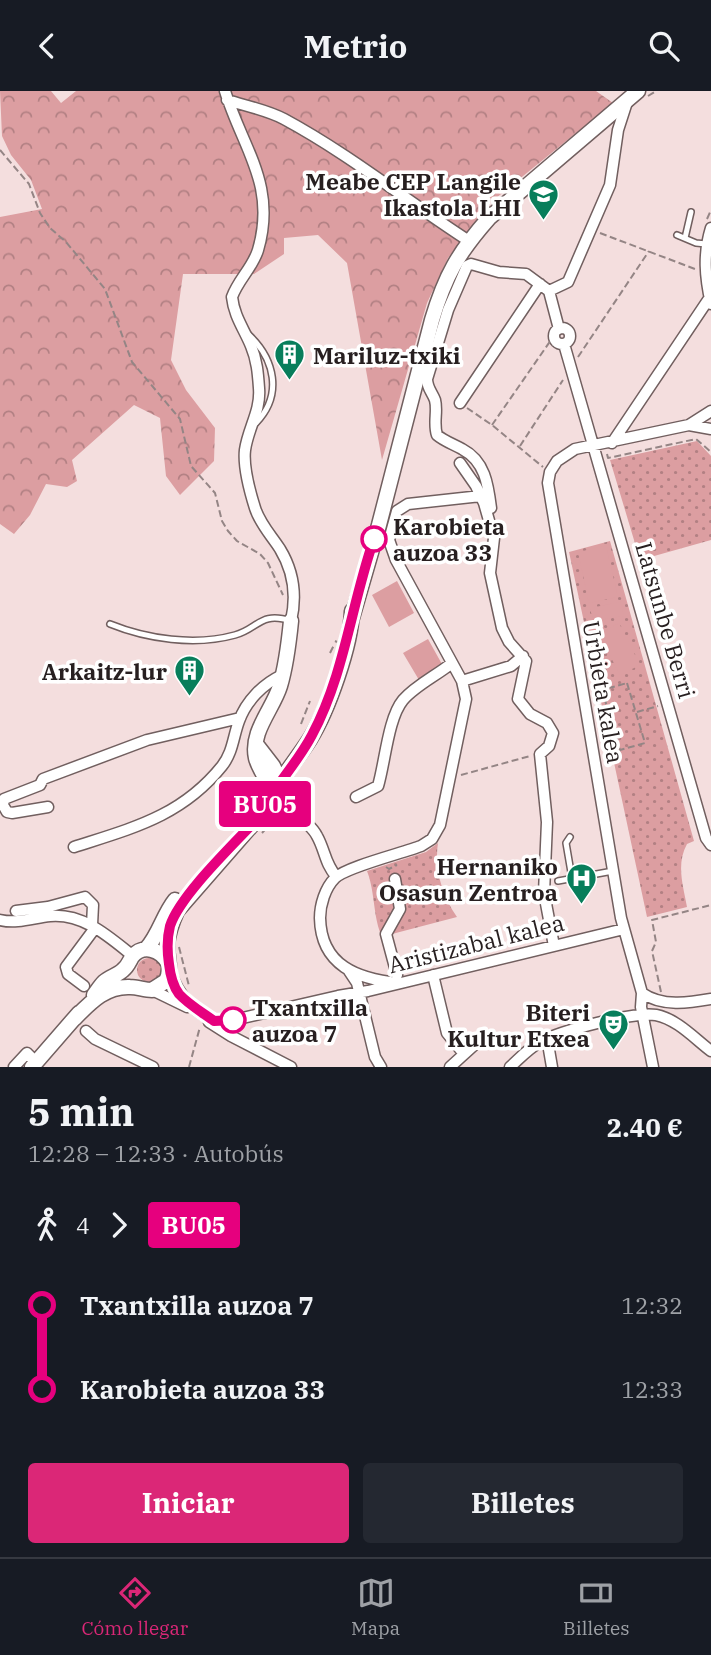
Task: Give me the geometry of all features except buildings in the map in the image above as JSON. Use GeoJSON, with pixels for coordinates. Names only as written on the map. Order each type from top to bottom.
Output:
{"type":"FeatureCollection","features":[{"type":"Feature","properties":{"kind":"main road"},"geometry":{"type":"LineString","coordinates":[[74,1019],[101,994],[114,988],[145,989],[166,981],[169,932],[177,911],[259,817],[312,736],[346,649],[352,618],[442,287],[469,241],[518,191],[633,95]]}},
{"type":"Feature","properties":{"kind":"main road"},"geometry":{"type":"LineString","coordinates":[[275,794],[256,757],[256,743],[260,728],[280,686],[291,621]]}},
{"type":"Feature","properties":{"kind":"main road"},"geometry":{"type":"LineString","coordinates":[[256,743],[271,762],[275,794]]}},
{"type":"Feature","properties":{"kind":"main road"},"geometry":{"type":"LineString","coordinates":[[271,762],[288,763],[296,760]]}},
{"type":"Feature","properties":{"kind":"main road"},"geometry":{"type":"LineString","coordinates":[[34,1064],[105,981],[120,973],[133,955],[155,939],[163,917],[174,902],[253,813],[275,794]]}},
{"type":"Feature","properties":{"kind":"main road"},"geometry":{"type":"LineString","coordinates":[[133,955],[159,952],[169,966]]}},
{"type":"Feature","properties":{"kind":"main road"},"geometry":{"type":"LineString","coordinates":[[133,955],[130,978],[145,989]]}},
{"type":"Feature","properties":{"kind":"street"},"geometry":{"type":"LineString","coordinates":[[226,95],[282,118],[379,179],[413,205],[469,241]]}},
{"type":"Feature","properties":{"kind":"street"},"geometry":{"type":"LineString","coordinates":[[226,95],[262,185],[264,221],[257,253],[232,297],[241,327],[256,361],[260,406],[245,450],[248,474],[255,508],[262,524],[291,571],[294,583],[291,621]]}},
{"type":"Feature","properties":{"kind":"street"},"geometry":{"type":"LineString","coordinates":[[460,403],[545,287],[568,282],[610,185],[618,130],[622,115],[633,95]]}},
{"type":"Feature","properties":{"kind":"street"},"geometry":{"type":"LineString","coordinates":[[603,444],[711,299],[705,265],[706,244],[711,227]]}},
{"type":"Feature","properties":{"kind":"street"},"geometry":{"type":"LineString","coordinates":[[545,287],[526,274],[499,272],[471,264],[467,266],[448,310],[427,386],[435,400],[434,421],[437,435],[472,454],[484,473],[494,538],[490,573],[493,591],[502,628],[509,642],[523,656],[526,668],[518,699],[530,714],[547,723],[553,733],[552,742],[540,754],[540,759],[547,821],[544,893],[554,946]]}},
{"type":"Feature","properties":{"kind":"street","name":"Latsunbe Berri"},"geometry":{"type":"LineString","coordinates":[[545,287],[559,336],[603,444],[706,838],[711,845]]}},
{"type":"Feature","properties":{"kind":"street","name":"Urbieta kalea"},"geometry":{"type":"LineString","coordinates":[[653,1067],[642,993],[624,929],[613,871],[548,482],[553,465],[575,449],[689,425],[711,411]]}},
{"type":"Feature","properties":{"kind":"street","name":"Urbieta kalea"},"geometry":{"type":"LineString","coordinates":[[689,425],[711,429]]}},
{"type":"Feature","properties":{"kind":"street"},"geometry":{"type":"LineString","coordinates":[[460,463],[481,496],[494,538]]}},
{"type":"Feature","properties":{"kind":"street"},"geometry":{"type":"LineString","coordinates":[[381,1067],[375,1057],[357,983],[325,944],[320,920],[325,894],[337,876],[421,846],[437,832],[440,825],[466,699],[465,680],[452,663],[390,548],[391,531],[397,511],[408,504],[481,496]]}},
{"type":"Feature","properties":{"kind":"street"},"geometry":{"type":"LineString","coordinates":[[465,680],[510,666],[523,656]]}},
{"type":"Feature","properties":{"kind":"street"},"geometry":{"type":"LineString","coordinates":[[356,797],[378,786],[401,702],[452,663]]}},
{"type":"Feature","properties":{"kind":"street"},"geometry":{"type":"LineString","coordinates":[[74,847],[147,824],[190,799],[230,754],[240,718],[261,688],[282,675]]}},
{"type":"Feature","properties":{"kind":"street"},"geometry":{"type":"LineString","coordinates":[[48,807],[12,813],[7,812],[3,805],[4,799],[40,785],[43,779],[146,740],[240,718]]}},
{"type":"Feature","properties":{"kind":"street"},"geometry":{"type":"LineString","coordinates":[[275,794],[313,830],[319,838],[329,869],[337,876]]}},
{"type":"Feature","properties":{"kind":"street"},"geometry":{"type":"LineString","coordinates":[[345,968],[375,980],[398,979],[386,935],[400,909],[395,879]]}},
{"type":"Feature","properties":{"kind":"street"},"geometry":{"type":"LineString","coordinates":[[16,911],[48,907],[85,897],[93,905],[94,926],[66,967],[68,974],[84,986]]}},
{"type":"Feature","properties":{"kind":"street"},"geometry":{"type":"LineString","coordinates":[[0,920],[19,922],[60,916],[78,919],[94,926],[133,955]]}},
{"type":"Feature","properties":{"kind":"street","name":"Aristizabal kalea"},"geometry":{"type":"LineString","coordinates":[[233,1020],[339,995],[359,993],[398,979],[433,975],[624,929]]}},
{"type":"Feature","properties":{"kind":"street"},"geometry":{"type":"LineString","coordinates":[[169,966],[179,995],[214,1021],[233,1020],[231,1036]]}},
{"type":"Feature","properties":{"kind":"street"},"geometry":{"type":"LineString","coordinates":[[339,995],[348,979],[345,968]]}},
{"type":"Feature","properties":{"kind":"street"},"geometry":{"type":"LineString","coordinates":[[433,975],[447,1033],[464,1054]]}},
{"type":"Feature","properties":{"kind":"street"},"geometry":{"type":"LineString","coordinates":[[145,989],[189,1007],[231,1036],[291,1067]]}},
{"type":"Feature","properties":{"kind":"street"},"geometry":{"type":"LineString","coordinates":[[642,993],[650,999],[680,1003],[711,999]]}},
{"type":"Feature","properties":{"kind":"street"},"geometry":{"type":"LineString","coordinates":[[675,1024],[680,1003]]}},
{"type":"Feature","properties":{"kind":"street"},"geometry":{"type":"LineString","coordinates":[[510,1067],[547,1038],[643,1014],[666,1018],[711,1051]]}},
{"type":"Feature","properties":{"kind":"street"},"geometry":{"type":"LineString","coordinates":[[86,1031],[95,1039],[153,1067]]}},
{"type":"Feature","properties":{"kind":"street"},"geometry":{"type":"LineString","coordinates":[[450,1067],[483,1038]]}},
{"type":"Feature","properties":{"kind":"street"},"geometry":{"type":"LineString","coordinates":[[547,1038],[552,1067]]}},
{"type":"Feature","properties":{"kind":"street"},"geometry":{"type":"LineString","coordinates":[[15,1067],[27,1053],[34,1064]]}},
{"type":"Feature","properties":{"kind":"lane"},"geometry":{"type":"LineString","coordinates":[[685,238],[691,212]]}},
{"type":"Feature","properties":{"kind":"lane"},"geometry":{"type":"LineString","coordinates":[[677,235],[706,244]]}},
{"type":"Feature","properties":{"kind":"lane"},"geometry":{"type":"LineString","coordinates":[[110,624],[153,637],[184,640],[238,635],[266,619],[279,617],[291,621]]}},
{"type":"Feature","properties":{"kind":"lane"},"geometry":{"type":"LineString","coordinates":[[570,838],[566,843],[572,878]]}},
{"type":"Feature","properties":{"kind":"lane"},"geometry":{"type":"LineString","coordinates":[[558,881],[613,871]]}},
{"type":"Feature","properties":{"kind":"path"},"geometry":{"type":"LineString","coordinates":[[0,150],[29,184],[40,213],[50,228],[66,242],[105,289],[132,362],[180,419],[191,466],[215,493],[222,521],[237,541],[260,554],[268,563],[284,598]]}},
{"type":"Feature","properties":{"kind":"path"},"geometry":{"type":"LineString","coordinates":[[591,230],[695,269]]}},
{"type":"Feature","properties":{"kind":"path"},"geometry":{"type":"LineString","coordinates":[[578,359],[649,251]]}},
{"type":"Feature","properties":{"kind":"path"},"geometry":{"type":"LineString","coordinates":[[492,425],[547,343],[559,336]]}},
{"type":"Feature","properties":{"kind":"path"},"geometry":{"type":"LineString","coordinates":[[519,446],[564,380]]}},
{"type":"Feature","properties":{"kind":"path"},"geometry":{"type":"LineString","coordinates":[[460,403],[492,425],[544,468],[548,459]]}},
{"type":"Feature","properties":{"kind":"path"},"geometry":{"type":"LineString","coordinates":[[603,444],[608,458],[696,439],[711,452]]}},
{"type":"Feature","properties":{"kind":"path"},"geometry":{"type":"LineString","coordinates":[[626,683],[636,713],[645,743],[620,750],[602,690],[626,683]]}},
{"type":"Feature","properties":{"kind":"path"},"geometry":{"type":"LineString","coordinates":[[301,724],[310,701]]}},
{"type":"Feature","properties":{"kind":"path"},"geometry":{"type":"LineString","coordinates":[[636,713],[657,706]]}},
{"type":"Feature","properties":{"kind":"path"},"geometry":{"type":"LineString","coordinates":[[588,721],[610,717]]}},
{"type":"Feature","properties":{"kind":"path"},"geometry":{"type":"LineString","coordinates":[[457,776],[521,758]]}},
{"type":"Feature","properties":{"kind":"path"},"geometry":{"type":"LineString","coordinates":[[655,961],[652,951],[656,941],[652,920],[711,905]]}},
{"type":"Feature","properties":{"kind":"path"},"geometry":{"type":"LineString","coordinates":[[177,939],[189,986]]}},
{"type":"Feature","properties":{"kind":"path"},"geometry":{"type":"LineString","coordinates":[[189,1067],[203,1017]]}},
{"type":"Feature","properties":{"kind":"green space"},"geometry":{"type":"Polygon","coordinates":[[[0,91],[51,91],[61,103],[76,91],[596,91],[613,103],[490,203],[448,258],[427,303],[382,460],[347,263],[318,235],[284,238],[284,254],[254,274],[183,274],[171,360],[186,390],[215,428],[214,461],[180,495],[166,476],[160,418],[134,405],[72,460],[77,481],[67,487],[46,484],[30,515],[14,534],[0,524],[0,217],[42,209],[31,180],[11,155],[2,136],[0,91]]]}},
{"type":"Feature","properties":{"kind":"green space"},"geometry":{"type":"Polygon","coordinates":[[[697,441],[711,456],[711,540],[640,560],[610,460],[697,441]]]}},
{"type":"Feature","properties":{"kind":"green space"},"geometry":{"type":"Polygon","coordinates":[[[610,541],[694,841],[687,844],[682,859],[681,875],[687,907],[647,917],[569,552],[610,541]]]}},
{"type":"Feature","properties":{"kind":"green space"},"geometry":{"type":"Polygon","coordinates":[[[606,546],[618,597],[589,603],[578,552],[606,546]]]}},
{"type":"Feature","properties":{"kind":"green space"},"geometry":{"type":"Polygon","coordinates":[[[397,581],[414,613],[389,627],[372,595],[397,581]]]}},
{"type":"Feature","properties":{"kind":"green space"},"geometry":{"type":"Polygon","coordinates":[[[621,602],[624,616],[593,621],[590,608],[621,602]]]}},
{"type":"Feature","properties":{"kind":"green space"},"geometry":{"type":"Polygon","coordinates":[[[619,623],[640,665],[620,675],[599,634],[619,623]]]}},
{"type":"Feature","properties":{"kind":"green space"},"geometry":{"type":"Polygon","coordinates":[[[428,639],[443,666],[419,680],[403,653],[428,639]]]}},
{"type":"Feature","properties":{"kind":"green space"},"geometry":{"type":"Polygon","coordinates":[[[438,843],[440,881],[457,917],[392,934],[395,954],[387,946],[378,926],[367,871],[426,852],[438,843]]]}},
{"type":"Feature","properties":{"kind":"green space"},"geometry":{"type":"Polygon","coordinates":[[[149,958],[158,961],[161,970],[158,979],[149,982],[140,979],[137,970],[140,961],[149,958]]]}},
{"type":"Feature","properties":{"kind":"bus line","name":"BU05"},"geometry":{"type":"LineString","coordinates":[[233,1020],[214,1021],[179,995],[169,963],[167,945],[170,926],[188,895],[259,817],[266,802],[312,736],[346,649],[374,539]]}},
{"type":"Feature","properties":{"kind":"place","name":"Meabe CEP Langile Ikastola LHI"},"geometry":{"type":"Point","coordinates":[544,221]}},
{"type":"Feature","properties":{"kind":"place","name":"Mariluz-txiki"},"geometry":{"type":"Point","coordinates":[290,382]}},
{"type":"Feature","properties":{"kind":"place","name":"Karobieta auzoa 33"},"geometry":{"type":"Point","coordinates":[374,539]}},
{"type":"Feature","properties":{"kind":"place","name":"Arkaitz-lur"},"geometry":{"type":"Point","coordinates":[190,698]}},
{"type":"Feature","properties":{"kind":"place","name":"Hernaniko Osasun Zentroa"},"geometry":{"type":"Point","coordinates":[581,906]}},
{"type":"Feature","properties":{"kind":"place","name":"Txantxilla auzoa 7"},"geometry":{"type":"Point","coordinates":[233,1020]}},
{"type":"Feature","properties":{"kind":"place","name":"Biteri Kultur Etxea"},"geometry":{"type":"Point","coordinates":[613,1052]}}]}
